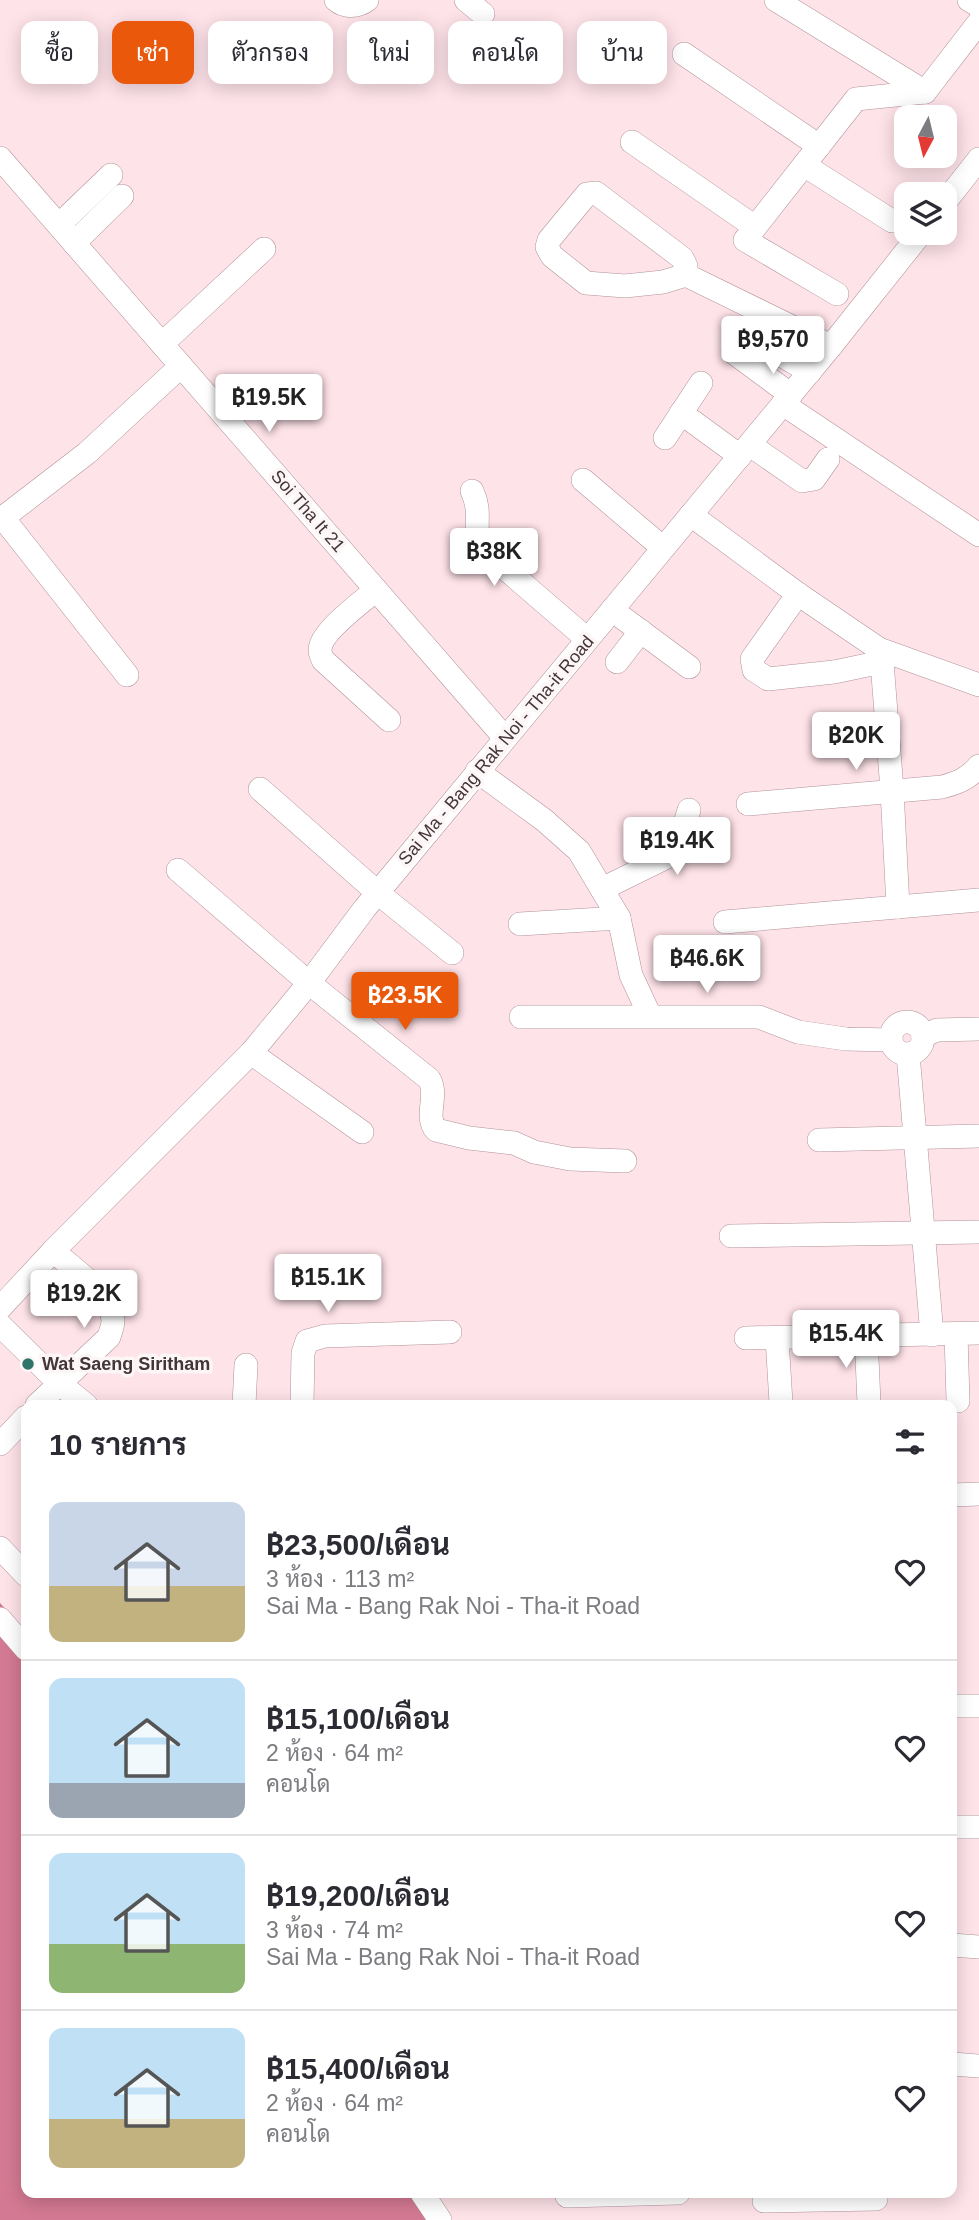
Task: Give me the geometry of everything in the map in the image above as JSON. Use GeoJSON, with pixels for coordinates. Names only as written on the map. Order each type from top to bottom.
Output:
{"type":"FeatureCollection","features":[{"type":"Feature","properties":{"kind":"street"},"geometry":{"type":"LineString","coordinates":[[336,0],[355,6],[367,0]]}},
{"type":"Feature","properties":{"kind":"street"},"geometry":{"type":"LineString","coordinates":[[776,0],[925,92]]}},
{"type":"Feature","properties":{"kind":"street"},"geometry":{"type":"LineString","coordinates":[[969,0],[979,6]]}},
{"type":"Feature","properties":{"kind":"street"},"geometry":{"type":"LineString","coordinates":[[837,294],[745,240],[856,99],[925,92],[979,22]]}},
{"type":"Feature","properties":{"kind":"street"},"geometry":{"type":"LineString","coordinates":[[684,54],[819,146]]}},
{"type":"Feature","properties":{"kind":"street"},"geometry":{"type":"LineString","coordinates":[[632,142],[755,227]]}},
{"type":"Feature","properties":{"kind":"street","name":"Soi Tha It 21"},"geometry":{"type":"LineString","coordinates":[[0,158],[505,738]]}},
{"type":"Feature","properties":{"kind":"street"},"geometry":{"type":"LineString","coordinates":[[957,187],[979,159]]}},
{"type":"Feature","properties":{"kind":"street"},"geometry":{"type":"LineString","coordinates":[[804,165],[892,221]]}},
{"type":"Feature","properties":{"kind":"street"},"geometry":{"type":"LineString","coordinates":[[59,225],[111,175]]}},
{"type":"Feature","properties":{"kind":"street"},"geometry":{"type":"LineString","coordinates":[[685,275],[682,258],[596,192],[587,194],[549,240],[547,247],[552,256],[586,284],[625,286],[663,282],[685,275],[831,346]]}},
{"type":"Feature","properties":{"kind":"street"},"geometry":{"type":"LineString","coordinates":[[74,243],[122,196]]}},
{"type":"Feature","properties":{"kind":"street","name":"Sai Ma - Bang Rak Noi - Tha-it Road"},"geometry":{"type":"LineString","coordinates":[[0,1308],[53,1251],[251,1053],[477,771],[745,451],[911,245]]}},
{"type":"Feature","properties":{"kind":"street"},"geometry":{"type":"LineString","coordinates":[[162,344],[264,249]]}},
{"type":"Feature","properties":{"kind":"street"},"geometry":{"type":"LineString","coordinates":[[759,342],[810,372]]}},
{"type":"Feature","properties":{"kind":"street"},"geometry":{"type":"LineString","coordinates":[[733,352],[787,400],[979,535]]}},
{"type":"Feature","properties":{"kind":"street"},"geometry":{"type":"LineString","coordinates":[[127,675],[1,519],[87,453],[181,366]]}},
{"type":"Feature","properties":{"kind":"street"},"geometry":{"type":"LineString","coordinates":[[665,438],[701,383]]}},
{"type":"Feature","properties":{"kind":"street"},"geometry":{"type":"LineString","coordinates":[[681,413],[802,481],[814,479],[828,459]]}},
{"type":"Feature","properties":{"kind":"street"},"geometry":{"type":"LineString","coordinates":[[583,480],[663,548]]}},
{"type":"Feature","properties":{"kind":"street"},"geometry":{"type":"LineString","coordinates":[[472,491],[478,504],[475,531],[479,546],[587,639]]}},
{"type":"Feature","properties":{"kind":"street"},"geometry":{"type":"LineString","coordinates":[[691,515],[880,655],[979,685]]}},
{"type":"Feature","properties":{"kind":"street"},"geometry":{"type":"LineString","coordinates":[[376,590],[341,620],[324,639],[320,649],[323,660],[389,720]]}},
{"type":"Feature","properties":{"kind":"street"},"geometry":{"type":"LineString","coordinates":[[798,594],[752,659],[754,670],[768,679],[834,672],[880,655]]}},
{"type":"Feature","properties":{"kind":"street"},"geometry":{"type":"LineString","coordinates":[[612,610],[689,667]]}},
{"type":"Feature","properties":{"kind":"street"},"geometry":{"type":"LineString","coordinates":[[617,662],[641,631]]}},
{"type":"Feature","properties":{"kind":"street"},"geometry":{"type":"LineString","coordinates":[[880,655],[892,790],[898,907]]}},
{"type":"Feature","properties":{"kind":"street"},"geometry":{"type":"LineString","coordinates":[[748,804],[942,787],[960,782],[979,766]]}},
{"type":"Feature","properties":{"kind":"street"},"geometry":{"type":"LineString","coordinates":[[477,771],[544,820],[579,851],[619,918],[631,975],[650,1016]]}},
{"type":"Feature","properties":{"kind":"street"},"geometry":{"type":"LineString","coordinates":[[260,789],[378,893],[452,953]]}},
{"type":"Feature","properties":{"kind":"street"},"geometry":{"type":"LineString","coordinates":[[602,889],[677,850],[688,810]]}},
{"type":"Feature","properties":{"kind":"street"},"geometry":{"type":"LineString","coordinates":[[178,870],[309,983],[429,1079],[434,1090],[431,1122],[436,1130],[469,1138],[514,1143],[534,1153],[570,1159],[625,1161]]}},
{"type":"Feature","properties":{"kind":"street"},"geometry":{"type":"LineString","coordinates":[[725,922],[979,900]]}},
{"type":"Feature","properties":{"kind":"street"},"geometry":{"type":"LineString","coordinates":[[520,924],[619,918]]}},
{"type":"Feature","properties":{"kind":"street"},"geometry":{"type":"LineString","coordinates":[[521,1017],[759,1017],[798,1032],[907,1043],[937,1030],[979,1029]]}},
{"type":"Feature","properties":{"kind":"street"},"geometry":{"type":"LineString","coordinates":[[907,1043],[932,1335]]}},
{"type":"Feature","properties":{"kind":"street"},"geometry":{"type":"LineString","coordinates":[[251,1053],[362,1132]]}},
{"type":"Feature","properties":{"kind":"street"},"geometry":{"type":"LineString","coordinates":[[819,1140],[979,1136]]}},
{"type":"Feature","properties":{"kind":"street"},"geometry":{"type":"LineString","coordinates":[[731,1236],[979,1232]]}},
{"type":"Feature","properties":{"kind":"street"},"geometry":{"type":"LineString","coordinates":[[42,1400],[109,1337],[114,1322],[108,1303],[86,1279],[53,1251]]}},
{"type":"Feature","properties":{"kind":"street"},"geometry":{"type":"LineString","coordinates":[[0,1325],[80,1400]]}},
{"type":"Feature","properties":{"kind":"street"},"geometry":{"type":"LineString","coordinates":[[302,1400],[303,1353],[307,1341],[325,1336],[450,1332]]}},
{"type":"Feature","properties":{"kind":"street"},"geometry":{"type":"LineString","coordinates":[[747,1338],[968,1334],[958,1401]]}},
{"type":"Feature","properties":{"kind":"street"},"geometry":{"type":"LineString","coordinates":[[866,1336],[869,1400]]}},
{"type":"Feature","properties":{"kind":"street"},"geometry":{"type":"LineString","coordinates":[[777,1338],[781,1400]]}},
{"type":"Feature","properties":{"kind":"street"},"geometry":{"type":"LineString","coordinates":[[244,1400],[246,1365]]}},
{"type":"Feature","properties":{"kind":"street"},"geometry":{"type":"LineString","coordinates":[[0,1444],[21,1422]]}},
{"type":"Feature","properties":{"kind":"street"},"geometry":{"type":"LineString","coordinates":[[957,1495],[979,1494]]}},
{"type":"Feature","properties":{"kind":"street"},"geometry":{"type":"LineString","coordinates":[[0,1548],[21,1564]]}},
{"type":"Feature","properties":{"kind":"street"},"geometry":{"type":"LineString","coordinates":[[0,1619],[21,1643]]}},
{"type":"Feature","properties":{"kind":"street"},"geometry":{"type":"LineString","coordinates":[[957,1706],[979,1706]]}},
{"type":"Feature","properties":{"kind":"street"},"geometry":{"type":"LineString","coordinates":[[957,1827],[979,1827]]}},
{"type":"Feature","properties":{"kind":"street"},"geometry":{"type":"LineString","coordinates":[[957,1946],[979,1948]]}},
{"type":"Feature","properties":{"kind":"street"},"geometry":{"type":"LineString","coordinates":[[957,2064],[979,2066]]}},
{"type":"Feature","properties":{"kind":"street"},"geometry":{"type":"LineString","coordinates":[[425,2198],[440,2220]]}},
{"type":"Feature","properties":{"kind":"street"},"geometry":{"type":"LineString","coordinates":[[764,2205],[876,2199]]}},
{"type":"Feature","properties":{"kind":"shaded area"},"geometry":{"type":"Polygon","coordinates":[[[0,1603],[21,1626],[21,2198],[412,2198],[426,2220],[0,2220],[0,1603]]]}},
{"type":"Feature","properties":{"kind":"place","name":"Wat Saeng Siritham"},"geometry":{"type":"Point","coordinates":[28,1364]}}]}
